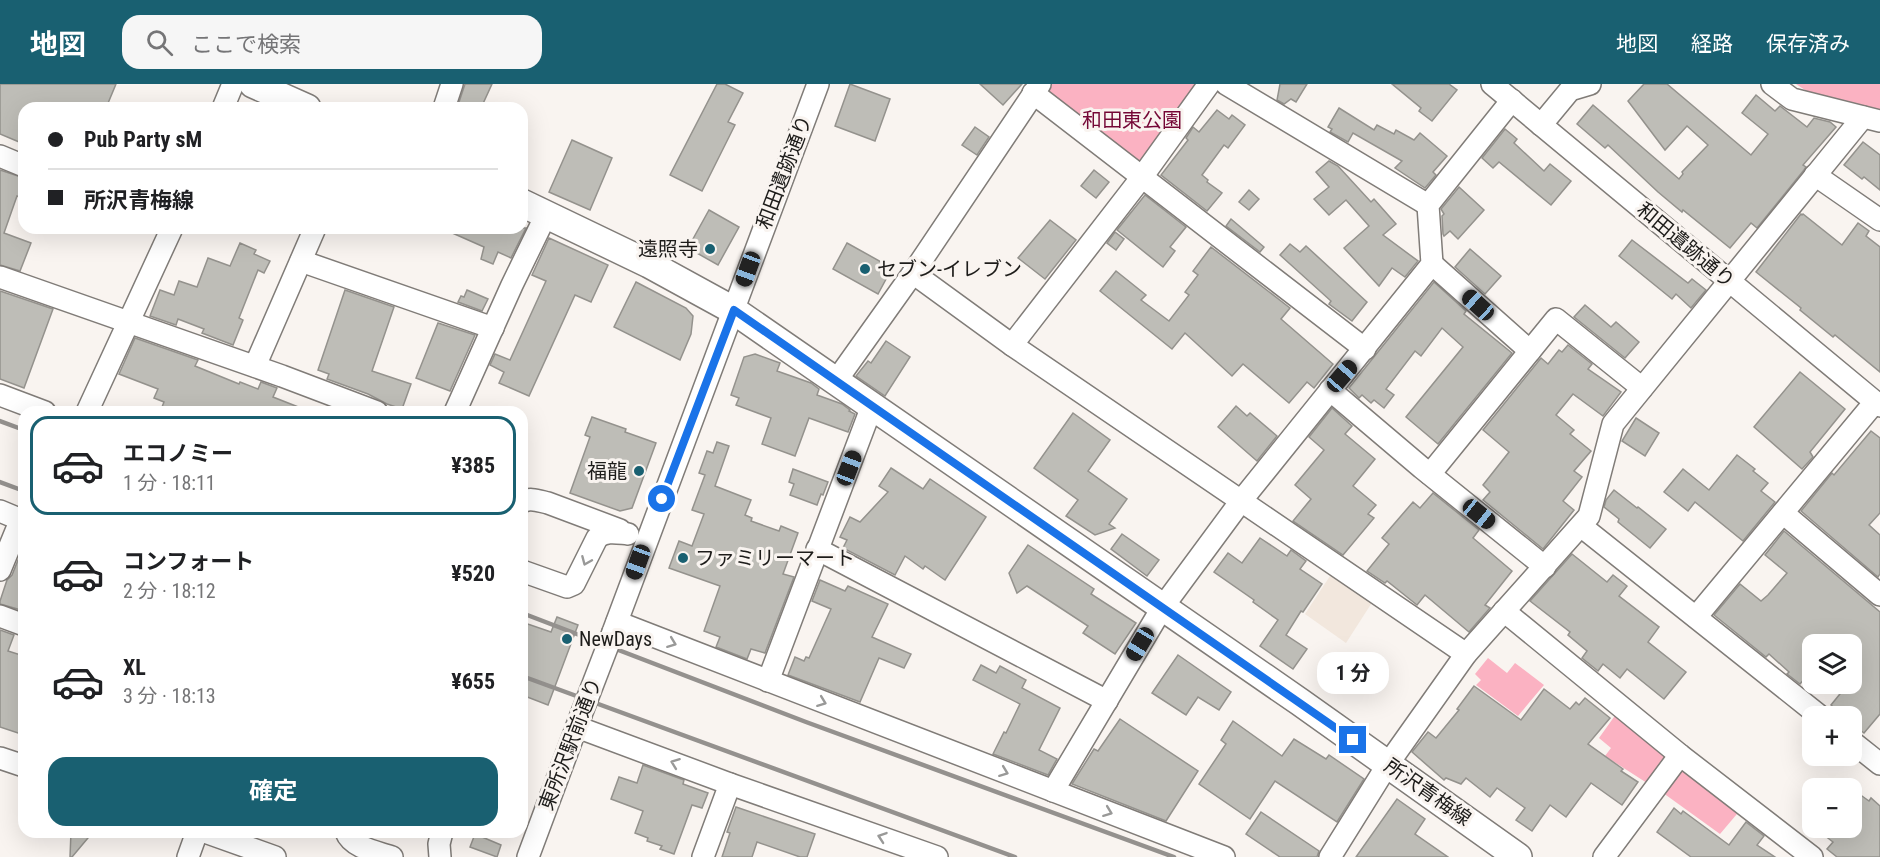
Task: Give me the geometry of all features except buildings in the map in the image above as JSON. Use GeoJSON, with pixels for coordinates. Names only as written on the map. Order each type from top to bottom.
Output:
{"type":"FeatureCollection","features":[{"type":"Feature","properties":{"kind":"main road"},"geometry":{"type":"LineString","coordinates":[[254,84],[294,102]]}},
{"type":"Feature","properties":{"kind":"main road","name":"所沢青梅線"},"geometry":{"type":"LineString","coordinates":[[528,206],[650,264],[734,310],[1388,764],[1518,857]]}},
{"type":"Feature","properties":{"kind":"street"},"geometry":{"type":"LineString","coordinates":[[226,102],[233,84]]}},
{"type":"Feature","properties":{"kind":"street"},"geometry":{"type":"LineString","coordinates":[[446,102],[453,84]]}},
{"type":"Feature","properties":{"kind":"street","name":"和田遺跡通り"},"geometry":{"type":"LineString","coordinates":[[615,627],[637,537],[734,310],[818,84]]}},
{"type":"Feature","properties":{"kind":"street"},"geometry":{"type":"LineString","coordinates":[[1012,345],[1142,177],[1209,84]]}},
{"type":"Feature","properties":{"kind":"street"},"geometry":{"type":"LineString","coordinates":[[1226,84],[1428,206]]}},
{"type":"Feature","properties":{"kind":"street","name":"和田遺跡通り"},"geometry":{"type":"LineString","coordinates":[[1492,84],[1878,404]]}},
{"type":"Feature","properties":{"kind":"street"},"geometry":{"type":"LineString","coordinates":[[1541,125],[1570,90],[1590,84]]}},
{"type":"Feature","properties":{"kind":"street"},"geometry":{"type":"LineString","coordinates":[[1772,84],[1792,99],[1872,119]]}},
{"type":"Feature","properties":{"kind":"street"},"geometry":{"type":"LineString","coordinates":[[836,381],[913,273],[1037,89],[1142,177],[1365,349]]}},
{"type":"Feature","properties":{"kind":"street"},"geometry":{"type":"LineString","coordinates":[[1053,791],[1162,608],[1242,501],[1432,264],[1428,206],[1512,100]]}},
{"type":"Feature","properties":{"kind":"street"},"geometry":{"type":"LineString","coordinates":[[1330,857],[1388,764],[1466,654],[1589,516],[1613,424],[1815,176],[1872,119]]}},
{"type":"Feature","properties":{"kind":"street"},"geometry":{"type":"LineString","coordinates":[[0,156],[18,164]]}},
{"type":"Feature","properties":{"kind":"street"},"geometry":{"type":"LineString","coordinates":[[1815,176],[1880,220]]}},
{"type":"Feature","properties":{"kind":"street"},"geometry":{"type":"LineString","coordinates":[[458,406],[546,215]]}},
{"type":"Feature","properties":{"kind":"street"},"geometry":{"type":"LineString","coordinates":[[90,406],[169,234]]}},
{"type":"Feature","properties":{"kind":"street"},"geometry":{"type":"LineString","coordinates":[[255,366],[312,234]]}},
{"type":"Feature","properties":{"kind":"street"},"geometry":{"type":"LineString","coordinates":[[301,261],[493,328]]}},
{"type":"Feature","properties":{"kind":"street"},"geometry":{"type":"LineString","coordinates":[[1432,264],[1530,351]]}},
{"type":"Feature","properties":{"kind":"street"},"geometry":{"type":"LineString","coordinates":[[913,273],[1012,345],[1466,654]]}},
{"type":"Feature","properties":{"kind":"street"},"geometry":{"type":"LineString","coordinates":[[0,277],[255,366],[361,406]]}},
{"type":"Feature","properties":{"kind":"street"},"geometry":{"type":"LineString","coordinates":[[1430,474],[1556,319],[1642,388]]}},
{"type":"Feature","properties":{"kind":"street"},"geometry":{"type":"LineString","coordinates":[[1330,390],[1545,567]]}},
{"type":"Feature","properties":{"kind":"street"},"geometry":{"type":"LineString","coordinates":[[0,395],[29,406]]}},
{"type":"Feature","properties":{"kind":"street"},"geometry":{"type":"LineString","coordinates":[[1696,617],[1878,404]]}},
{"type":"Feature","properties":{"kind":"street"},"geometry":{"type":"LineString","coordinates":[[768,681],[872,406]]}},
{"type":"Feature","properties":{"kind":"street"},"geometry":{"type":"LineString","coordinates":[[528,499],[548,503],[637,537]]}},
{"type":"Feature","properties":{"kind":"street"},"geometry":{"type":"LineString","coordinates":[[0,511],[18,518]]}},
{"type":"Feature","properties":{"kind":"street"},"geometry":{"type":"LineString","coordinates":[[1783,513],[1880,595]]}},
{"type":"Feature","properties":{"kind":"street"},"geometry":{"type":"LineString","coordinates":[[1581,526],[1807,706]]}},
{"type":"Feature","properties":{"kind":"street"},"geometry":{"type":"LineString","coordinates":[[0,570],[18,529]]}},
{"type":"Feature","properties":{"kind":"street"},"geometry":{"type":"LineString","coordinates":[[528,573],[567,586],[574,584],[597,538],[602,534],[610,532],[637,537]]}},
{"type":"Feature","properties":{"kind":"street"},"geometry":{"type":"LineString","coordinates":[[818,549],[1107,701]]}},
{"type":"Feature","properties":{"kind":"street"},"geometry":{"type":"LineString","coordinates":[[1504,611],[1680,754],[1812,857]]}},
{"type":"Feature","properties":{"kind":"street"},"geometry":{"type":"LineString","coordinates":[[0,616],[18,623]]}},
{"type":"Feature","properties":{"kind":"street"},"geometry":{"type":"LineString","coordinates":[[615,627],[768,681],[1224,857]]}},
{"type":"Feature","properties":{"kind":"street","name":"東所沢駅前通り"},"geometry":{"type":"LineString","coordinates":[[528,857],[615,627]]}},
{"type":"Feature","properties":{"kind":"street"},"geometry":{"type":"LineString","coordinates":[[579,721],[730,784],[937,857]]}},
{"type":"Feature","properties":{"kind":"street"},"geometry":{"type":"LineString","coordinates":[[1862,750],[1880,764]]}},
{"type":"Feature","properties":{"kind":"street"},"geometry":{"type":"LineString","coordinates":[[1604,857],[1680,754]]}},
{"type":"Feature","properties":{"kind":"street"},"geometry":{"type":"LineString","coordinates":[[0,758],[18,764]]}},
{"type":"Feature","properties":{"kind":"street"},"geometry":{"type":"LineString","coordinates":[[703,857],[730,784]]}},
{"type":"Feature","properties":{"kind":"street"},"geometry":{"type":"LineString","coordinates":[[188,857],[195,838]]}},
{"type":"Feature","properties":{"kind":"street"},"geometry":{"type":"LineString","coordinates":[[222,838],[275,857]]}},
{"type":"Feature","properties":{"kind":"street"},"geometry":{"type":"LineString","coordinates":[[348,838],[354,843],[392,857]]}},
{"type":"Feature","properties":{"kind":"street"},"geometry":{"type":"LineString","coordinates":[[440,838],[440,857]]}},
{"type":"Feature","properties":{"kind":"shaded area"},"geometry":{"type":"Polygon","coordinates":[[[1332,573],[1373,601],[1346,643],[1305,614],[1332,573]]]}},
{"type":"Feature","properties":{"kind":"green space","name":"和田東公園"},"geometry":{"type":"Polygon","coordinates":[[[1047,84],[1202,84],[1139,172],[1040,94],[1047,84]]]}},
{"type":"Feature","properties":{"kind":"green space"},"geometry":{"type":"Polygon","coordinates":[[[1796,84],[1880,84],[1880,112],[1814,96],[1796,84]]]}},
{"type":"Feature","properties":{"kind":"green space"},"geometry":{"type":"Polygon","coordinates":[[[1488,658],[1507,673],[1515,663],[1544,685],[1518,716],[1476,685],[1481,680],[1475,674],[1488,658]]]}},
{"type":"Feature","properties":{"kind":"green space"},"geometry":{"type":"Polygon","coordinates":[[[1619,710],[1667,756],[1647,783],[1605,756],[1611,748],[1599,738],[1619,710]]]}},
{"type":"Feature","properties":{"kind":"green space"},"geometry":{"type":"Polygon","coordinates":[[[1680,767],[1742,808],[1720,834],[1659,790],[1680,767]]]}},
{"type":"Feature","properties":{"kind":"railway"},"geometry":{"type":"LineString","coordinates":[[0,421],[18,428]]}},
{"type":"Feature","properties":{"kind":"railway"},"geometry":{"type":"LineString","coordinates":[[0,482],[18,489]]}},
{"type":"Feature","properties":{"kind":"railway"},"geometry":{"type":"LineString","coordinates":[[528,615],[806,722],[1174,857]]}},
{"type":"Feature","properties":{"kind":"railway"},"geometry":{"type":"LineString","coordinates":[[528,678],[1015,857]]}},
{"type":"Feature","properties":{"kind":"place","name":"遠照寺"},"geometry":{"type":"Point","coordinates":[710,249]}},
{"type":"Feature","properties":{"kind":"place","name":"セブン-イレブン"},"geometry":{"type":"Point","coordinates":[865,269]}},
{"type":"Feature","properties":{"kind":"place","name":"福龍"},"geometry":{"type":"Point","coordinates":[639,471]}},
{"type":"Feature","properties":{"kind":"place","name":"ファミリーマート"},"geometry":{"type":"Point","coordinates":[683,558]}},
{"type":"Feature","properties":{"kind":"place","name":"NewDays"},"geometry":{"type":"Point","coordinates":[567,639]}},
{"type":"Feature","properties":{"kind":"route"},"geometry":{"type":"LineString","coordinates":[[662,499],[734,310],[1353,740]]}}]}
